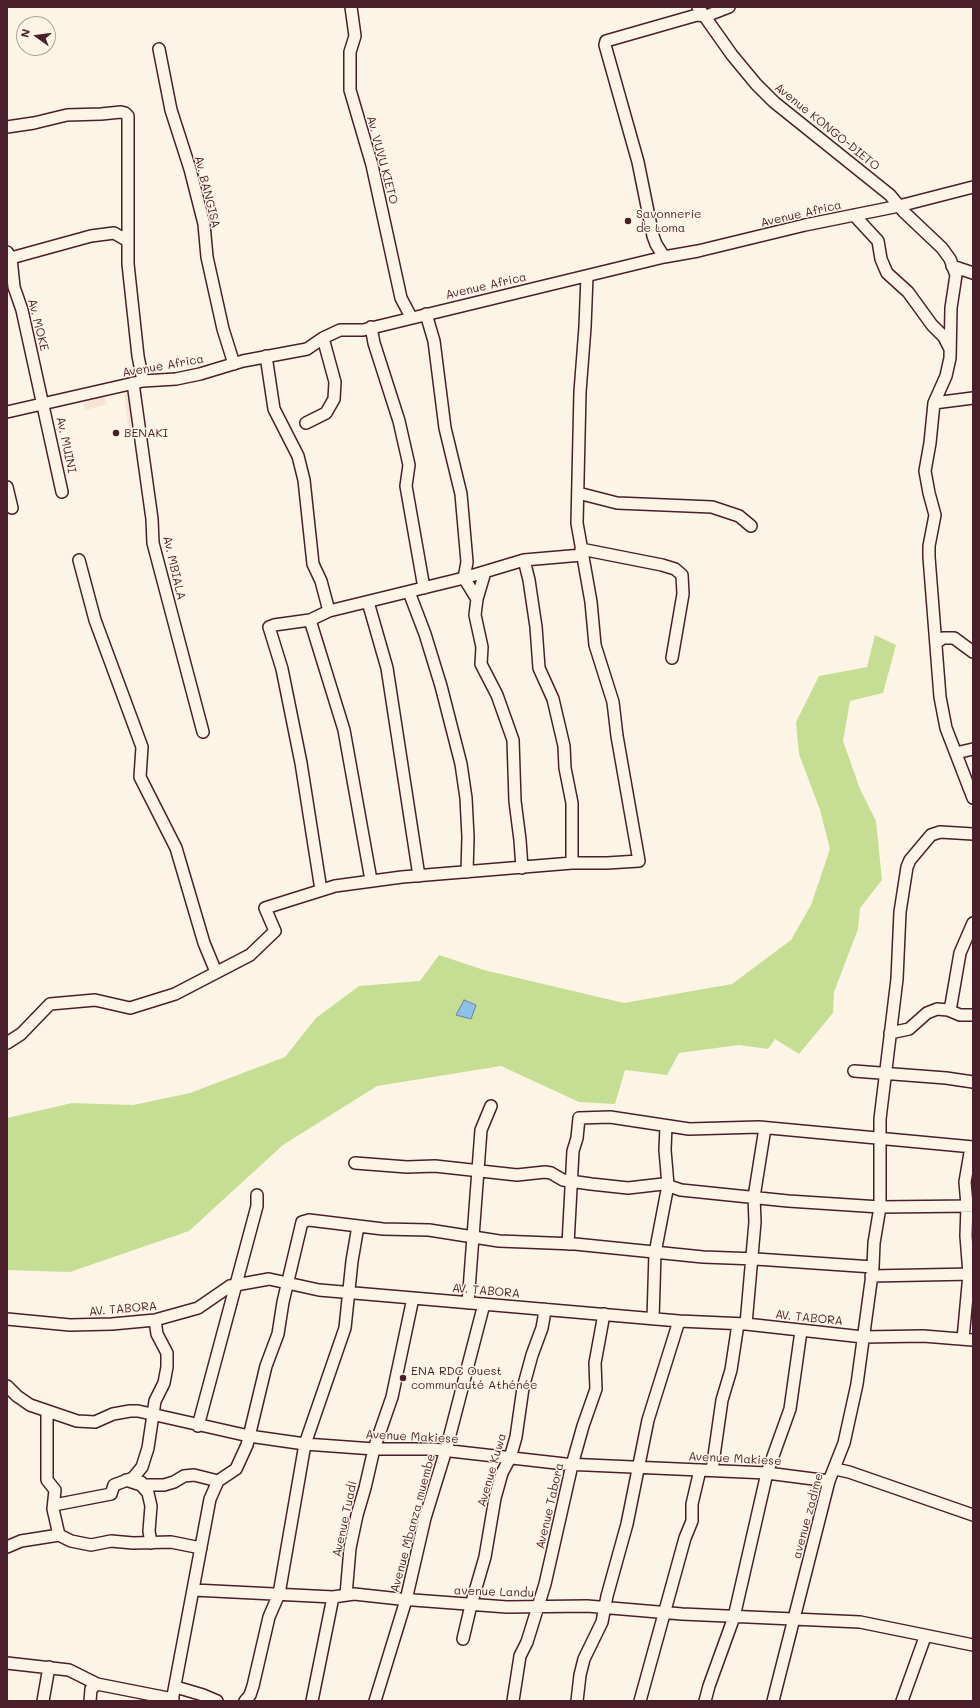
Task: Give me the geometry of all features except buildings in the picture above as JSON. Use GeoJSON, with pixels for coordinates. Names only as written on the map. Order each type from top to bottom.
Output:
{"type":"FeatureCollection","features":[{"type":"Feature","properties":{"kind":"street","name":"Av. VUVU KIETO"},"geometry":{"type":"LineString","coordinates":[[351,7],[354,36],[350,61],[350,90],[372,165],[401,298],[411,317]]}},
{"type":"Feature","properties":{"kind":"street","name":"Avenue KONGO-DIETO"},"geometry":{"type":"LineString","coordinates":[[698,7],[706,16],[732,56],[774,102],[870,179],[900,206],[942,248],[952,266]]}},
{"type":"Feature","properties":{"kind":"street"},"geometry":{"type":"LineString","coordinates":[[664,257],[653,236],[628,122],[605,45],[606,41],[698,15],[706,16],[729,7]]}},
{"type":"Feature","properties":{"kind":"street","name":"Av. BANGISA"},"geometry":{"type":"LineString","coordinates":[[159,49],[171,110],[190,169],[204,224],[207,257],[223,329],[234,364]]}},
{"type":"Feature","properties":{"kind":"street","name":"Av. MBIALA"},"geometry":{"type":"LineString","coordinates":[[7,127],[34,123],[67,114],[126,113],[130,120],[127,199],[130,291],[153,543],[203,732]]}},
{"type":"Feature","properties":{"kind":"street","name":"Avenue Africa"},"geometry":{"type":"LineString","coordinates":[[7,412],[138,382],[176,379],[266,356],[306,349],[323,338],[340,330],[363,330],[411,317],[664,257],[698,251],[805,225],[900,206],[973,187]]}},
{"type":"Feature","properties":{"kind":"street"},"geometry":{"type":"LineString","coordinates":[[854,215],[878,241],[881,259],[887,273],[908,292],[932,324],[948,342],[950,358]]}},
{"type":"Feature","properties":{"kind":"street"},"geometry":{"type":"LineString","coordinates":[[9,255],[91,236],[114,233],[128,240]]}},
{"type":"Feature","properties":{"kind":"street","name":"Av. MOKE"},"geometry":{"type":"LineString","coordinates":[[9,255],[14,287],[22,310],[44,404]]}},
{"type":"Feature","properties":{"kind":"street"},"geometry":{"type":"LineString","coordinates":[[952,266],[973,273]]}},
{"type":"Feature","properties":{"kind":"street"},"geometry":{"type":"LineString","coordinates":[[952,266],[956,279],[951,308],[950,358],[946,376],[934,402],[930,443],[925,471],[928,494],[935,515],[929,546],[936,643],[944,720],[973,798]]}},
{"type":"Feature","properties":{"kind":"street"},"geometry":{"type":"LineString","coordinates":[[7,1043],[21,1034],[50,1004],[95,1000],[130,1008],[175,994],[250,955],[275,931],[265,908],[335,886],[371,880],[572,863],[607,863],[639,860],[617,736],[613,702],[595,645],[590,610],[591,602],[577,523],[580,392],[587,276]]}},
{"type":"Feature","properties":{"kind":"street"},"geometry":{"type":"LineString","coordinates":[[426,314],[434,341],[445,428],[461,494],[467,562],[464,578],[477,598]]}},
{"type":"Feature","properties":{"kind":"street"},"geometry":{"type":"LineString","coordinates":[[371,327],[374,343],[399,421],[409,465],[406,486],[424,588]]}},
{"type":"Feature","properties":{"kind":"street"},"geometry":{"type":"LineString","coordinates":[[306,423],[326,413],[334,399],[335,382],[323,338]]}},
{"type":"Feature","properties":{"kind":"street"},"geometry":{"type":"LineString","coordinates":[[266,356],[274,409],[300,462],[304,480],[313,564],[321,580],[329,611]]}},
{"type":"Feature","properties":{"kind":"street"},"geometry":{"type":"LineString","coordinates":[[934,402],[973,398]]}},
{"type":"Feature","properties":{"kind":"street","name":"Av. MUINI"},"geometry":{"type":"LineString","coordinates":[[44,404],[62,492]]}},
{"type":"Feature","properties":{"kind":"street"},"geometry":{"type":"LineString","coordinates":[[7,487],[12,508]]}},
{"type":"Feature","properties":{"kind":"street"},"geometry":{"type":"LineString","coordinates":[[578,493],[617,503],[712,507],[739,516],[752,526]]}},
{"type":"Feature","properties":{"kind":"street"},"geometry":{"type":"LineString","coordinates":[[322,890],[301,763],[282,669],[269,627],[274,624],[310,620],[329,611],[464,578],[524,560],[582,552],[662,565],[675,569],[682,574],[683,594],[672,658]]}},
{"type":"Feature","properties":{"kind":"street"},"geometry":{"type":"LineString","coordinates":[[79,560],[95,620],[142,747],[140,777],[176,848],[204,942],[216,972]]}},
{"type":"Feature","properties":{"kind":"street"},"geometry":{"type":"LineString","coordinates":[[524,560],[529,580],[536,627],[539,668],[553,699],[564,746],[565,768],[572,803],[572,863]]}},
{"type":"Feature","properties":{"kind":"street"},"geometry":{"type":"LineString","coordinates":[[485,572],[477,598],[475,616],[482,647],[481,664],[497,695],[513,740],[515,801],[522,868]]}},
{"type":"Feature","properties":{"kind":"street"},"geometry":{"type":"LineString","coordinates":[[409,592],[425,634],[441,686],[461,764],[466,798],[468,837],[467,872]]}},
{"type":"Feature","properties":{"kind":"street"},"geometry":{"type":"LineString","coordinates":[[368,602],[387,668],[419,876]]}},
{"type":"Feature","properties":{"kind":"street"},"geometry":{"type":"LineString","coordinates":[[310,620],[344,730],[371,880]]}},
{"type":"Feature","properties":{"kind":"street"},"geometry":{"type":"LineString","coordinates":[[936,643],[943,638],[954,638],[973,652]]}},
{"type":"Feature","properties":{"kind":"street"},"geometry":{"type":"LineString","coordinates":[[956,753],[973,749]]}},
{"type":"Feature","properties":{"kind":"street","name":"avenue zadime"},"geometry":{"type":"LineString","coordinates":[[773,1701],[829,1481],[835,1469],[851,1415],[864,1337],[874,1243],[880,1207],[880,1119],[897,979],[900,912],[907,867],[910,860],[931,835],[940,832],[973,834]]}},
{"type":"Feature","properties":{"kind":"street"},"geometry":{"type":"LineString","coordinates":[[948,1010],[952,998],[960,953],[973,923]]}},
{"type":"Feature","properties":{"kind":"street"},"geometry":{"type":"LineString","coordinates":[[890,1033],[908,1029],[927,1013],[937,1009],[948,1010],[960,1015],[973,1015]]}},
{"type":"Feature","properties":{"kind":"street"},"geometry":{"type":"LineString","coordinates":[[854,1071],[973,1082]]}},
{"type":"Feature","properties":{"kind":"street"},"geometry":{"type":"LineString","coordinates":[[468,1303],[481,1130],[491,1106]]}},
{"type":"Feature","properties":{"kind":"street"},"geometry":{"type":"LineString","coordinates":[[568,1244],[573,1151],[577,1138],[578,1118],[610,1117],[689,1129],[745,1126],[972,1147],[965,1182],[970,1205],[966,1236],[971,1274],[968,1340]]}},
{"type":"Feature","properties":{"kind":"street"},"geometry":{"type":"LineString","coordinates":[[653,1318],[655,1253],[668,1185],[665,1150],[666,1126]]}},
{"type":"Feature","properties":{"kind":"street"},"geometry":{"type":"LineString","coordinates":[[640,1701],[685,1538],[692,1521],[692,1504],[706,1470],[722,1400],[742,1324],[755,1222],[754,1197],[765,1128]]}},
{"type":"Feature","properties":{"kind":"street"},"geometry":{"type":"LineString","coordinates":[[356,1163],[407,1167],[435,1166],[517,1175],[545,1172],[572,1182],[628,1188],[655,1184],[668,1185],[681,1190],[880,1207],[970,1205]]}},
{"type":"Feature","properties":{"kind":"street"},"geometry":{"type":"LineString","coordinates":[[199,1425],[256,1206],[257,1196]]}},
{"type":"Feature","properties":{"kind":"street"},"geometry":{"type":"LineString","coordinates":[[7,1664],[49,1667],[74,1671],[88,1681],[97,1684],[173,1700],[210,1499],[218,1481],[236,1469],[243,1457],[266,1366],[278,1334],[287,1283],[302,1222],[309,1220],[383,1229],[429,1230],[499,1241],[568,1244],[655,1253],[751,1258],[872,1271],[971,1274]]}},
{"type":"Feature","properties":{"kind":"street"},"geometry":{"type":"LineString","coordinates":[[245,1701],[250,1695],[254,1686],[268,1617],[279,1594],[305,1444],[346,1328],[352,1262],[358,1226]]}},
{"type":"Feature","properties":{"kind":"street","name":"AV. TABORA"},"geometry":{"type":"LineString","coordinates":[[7,1319],[70,1325],[119,1324],[155,1320],[198,1308],[226,1288],[236,1284],[269,1279],[319,1290],[544,1310],[679,1321],[742,1324],[864,1337],[923,1336],[968,1340]]}},
{"type":"Feature","properties":{"kind":"street","name":"Avenue Tuadi"},"geometry":{"type":"LineString","coordinates":[[346,1595],[350,1548],[374,1449],[392,1397],[413,1298]]}},
{"type":"Feature","properties":{"kind":"street","name":"Avenue Mbanza muembe"},"geometry":{"type":"LineString","coordinates":[[375,1701],[406,1600],[425,1518],[446,1450],[484,1304]]}},
{"type":"Feature","properties":{"kind":"street","name":"Avenue Kuwa"},"geometry":{"type":"LineString","coordinates":[[464,1639],[471,1605],[485,1556],[502,1473],[510,1458],[516,1437],[523,1388],[532,1355],[542,1328],[544,1310]]}},
{"type":"Feature","properties":{"kind":"street","name":"Avenue Tabora"},"geometry":{"type":"LineString","coordinates":[[513,1701],[520,1656],[527,1642],[547,1577],[582,1426],[596,1389],[595,1363],[604,1314]]}},
{"type":"Feature","properties":{"kind":"street"},"geometry":{"type":"LineString","coordinates":[[151,1543],[149,1530],[151,1506],[148,1493],[141,1485],[142,1467],[148,1448],[155,1401],[164,1383],[168,1360],[164,1344],[157,1334],[155,1320]]}},
{"type":"Feature","properties":{"kind":"street"},"geometry":{"type":"LineString","coordinates":[[577,1701],[580,1675],[584,1659],[602,1622],[627,1524],[648,1420],[679,1321]]}},
{"type":"Feature","properties":{"kind":"street"},"geometry":{"type":"LineString","coordinates":[[706,1701],[709,1686],[734,1617],[767,1473],[790,1409],[801,1331]]}},
{"type":"Feature","properties":{"kind":"street","name":"Avenue Makiese"},"geometry":{"type":"LineString","coordinates":[[7,1386],[30,1406],[77,1421],[95,1422],[113,1414],[130,1410],[249,1436],[305,1444],[374,1449],[446,1450],[572,1465],[767,1473],[829,1481]]}},
{"type":"Feature","properties":{"kind":"street"},"geometry":{"type":"LineString","coordinates":[[47,1412],[47,1480],[55,1490],[54,1516],[59,1535]]}},
{"type":"Feature","properties":{"kind":"street"},"geometry":{"type":"LineString","coordinates":[[54,1505],[111,1494],[114,1485],[133,1478],[142,1467]]}},
{"type":"Feature","properties":{"kind":"street"},"geometry":{"type":"LineString","coordinates":[[835,1469],[848,1472],[973,1515]]}},
{"type":"Feature","properties":{"kind":"street"},"geometry":{"type":"LineString","coordinates":[[126,1480],[141,1485],[164,1485],[188,1475],[194,1475],[218,1481]]}},
{"type":"Feature","properties":{"kind":"street"},"geometry":{"type":"LineString","coordinates":[[7,1547],[21,1541],[59,1535],[71,1541],[91,1545],[111,1541],[151,1543],[171,1542],[201,1548]]}},
{"type":"Feature","properties":{"kind":"street","name":"avenue Landu"},"geometry":{"type":"LineString","coordinates":[[194,1590],[333,1597],[368,1594],[406,1600],[471,1605],[605,1608],[734,1617],[860,1622],[926,1637],[973,1645]]}},
{"type":"Feature","properties":{"kind":"street"},"geometry":{"type":"LineString","coordinates":[[312,1701],[333,1597]]}},
{"type":"Feature","properties":{"kind":"street"},"geometry":{"type":"LineString","coordinates":[[902,1701],[926,1637]]}},
{"type":"Feature","properties":{"kind":"street"},"geometry":{"type":"LineString","coordinates":[[43,1701],[49,1667]]}},
{"type":"Feature","properties":{"kind":"street"},"geometry":{"type":"LineString","coordinates":[[90,1701],[91,1688],[97,1684]]}},
{"type":"Feature","properties":{"kind":"street"},"geometry":{"type":"LineString","coordinates":[[176,1688],[203,1695],[216,1701]]}},
{"type":"Feature","properties":{"kind":"shaded area"},"geometry":{"type":"Polygon","coordinates":[[[131,388],[135,425],[128,426],[124,390],[131,388]]]}},
{"type":"Feature","properties":{"kind":"shaded area"},"geometry":{"type":"Polygon","coordinates":[[[104,396],[107,404],[86,410],[83,403],[104,396]]]}},
{"type":"Feature","properties":{"kind":"green space"},"geometry":{"type":"Polygon","coordinates":[[[875,635],[896,645],[883,693],[850,701],[843,741],[860,789],[876,821],[882,880],[860,908],[858,929],[834,992],[833,1013],[799,1054],[775,1039],[768,1049],[739,1045],[679,1053],[667,1075],[625,1070],[615,1104],[579,1102],[501,1066],[377,1086],[283,1145],[189,1231],[70,1272],[7,1270],[7,1118],[72,1103],[133,1105],[190,1093],[285,1057],[316,1018],[359,986],[420,981],[439,955],[484,970],[624,1003],[732,984],[791,940],[811,905],[830,849],[820,810],[799,754],[796,722],[819,676],[867,667],[875,635]]]}},
{"type":"Feature","properties":{"kind":"water"},"geometry":{"type":"Polygon","coordinates":[[[464,1000],[476,1005],[471,1019],[456,1015],[464,1000]]]}},
{"type":"Feature","properties":{"kind":"place","name":"Savonnerie de Loma"},"geometry":{"type":"Point","coordinates":[628,221]}},
{"type":"Feature","properties":{"kind":"place","name":"BENAKI"},"geometry":{"type":"Point","coordinates":[116,433]}},
{"type":"Feature","properties":{"kind":"place","name":"ENA RDC Ouest communauté Athénée"},"geometry":{"type":"Point","coordinates":[403,1378]}}]}
